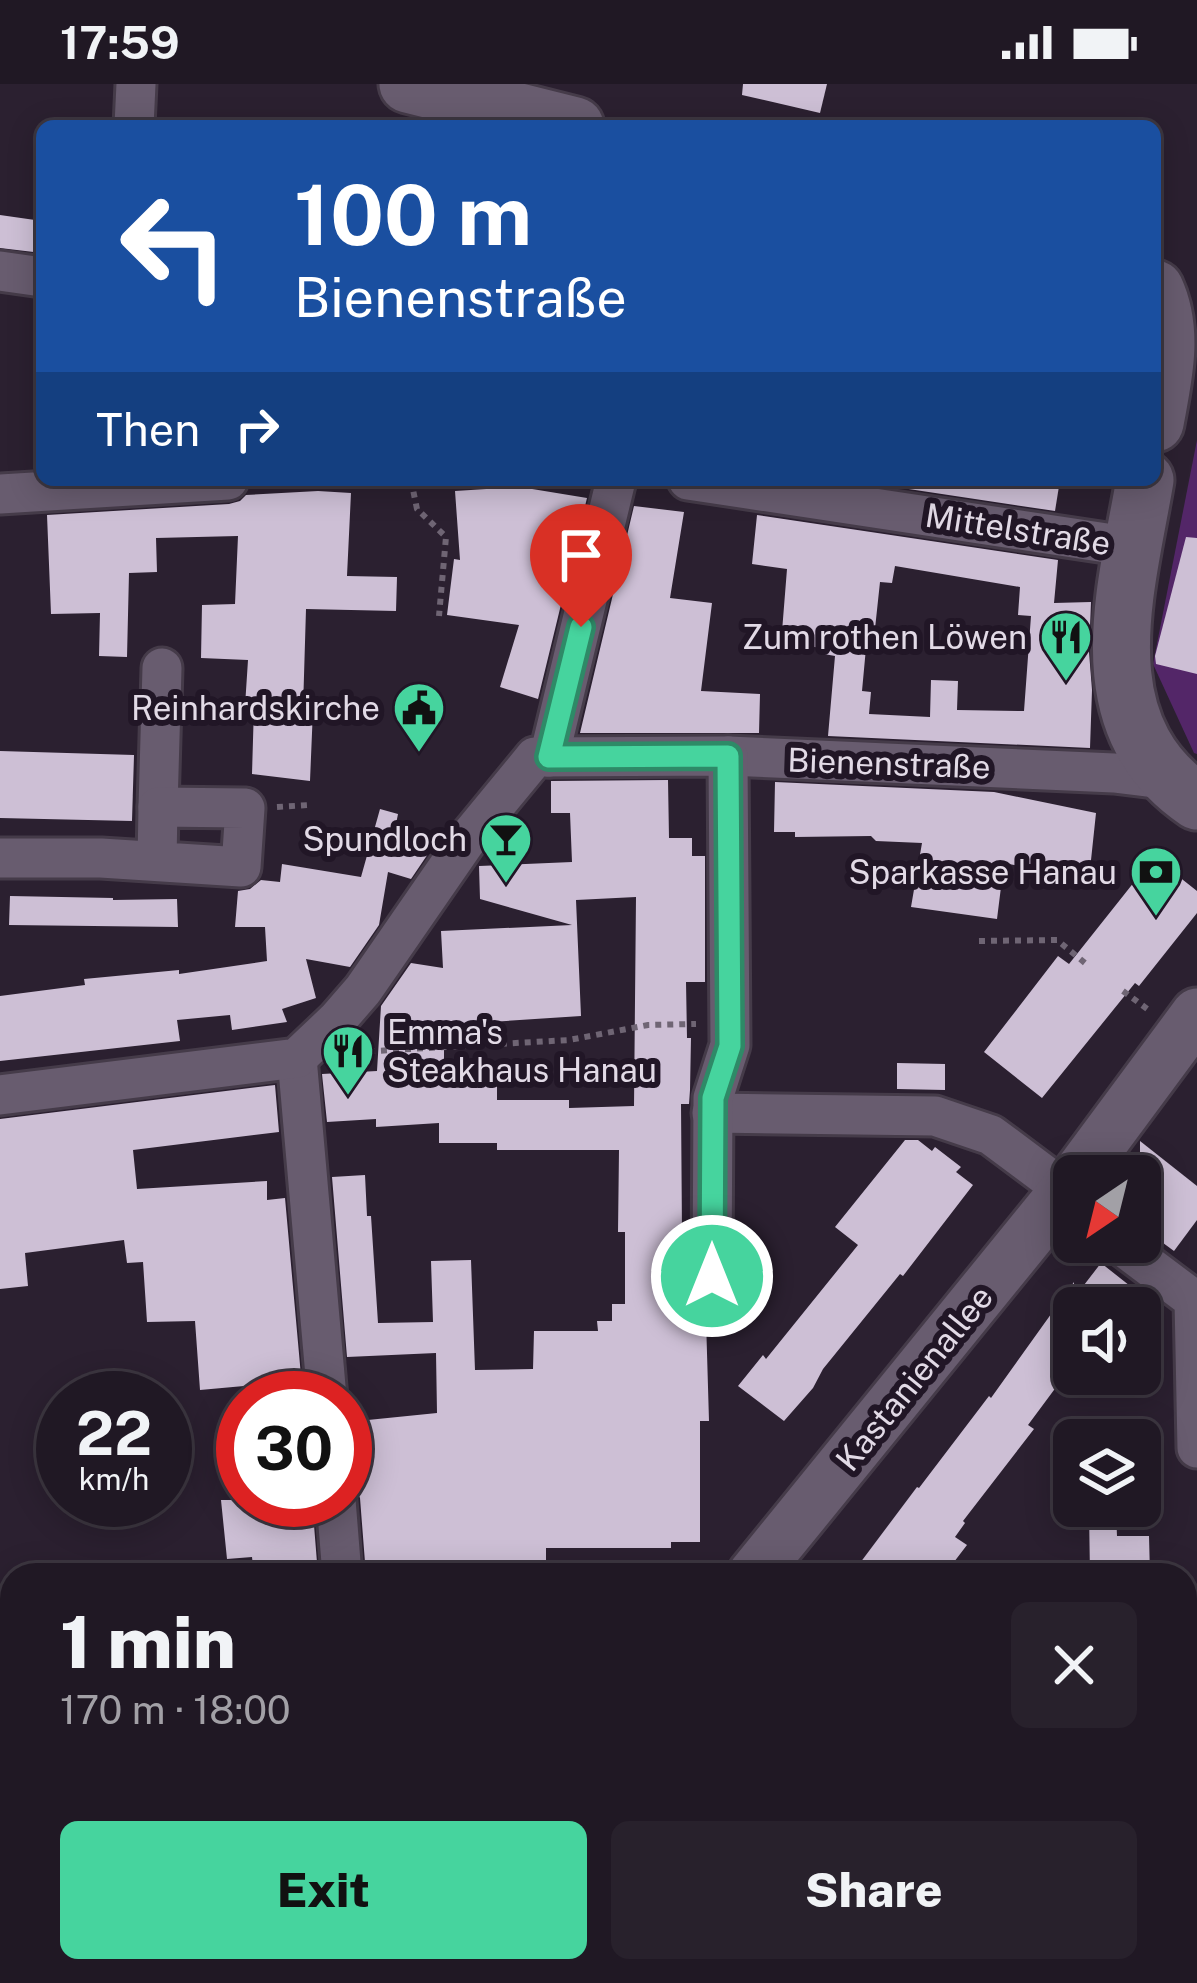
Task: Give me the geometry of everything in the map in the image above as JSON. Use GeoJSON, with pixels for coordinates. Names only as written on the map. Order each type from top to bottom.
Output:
{"type":"FeatureCollection","features":[{"type":"Feature","properties":{"kind":"main road"},"geometry":{"type":"LineString","coordinates":[[407,84],[551,120]]}},
{"type":"Feature","properties":{"kind":"main road"},"geometry":{"type":"LineString","coordinates":[[1161,304],[1166,334],[1161,388]]}},
{"type":"Feature","properties":{"kind":"main road"},"geometry":{"type":"LineString","coordinates":[[1144,486],[1122,612],[1124,692],[1138,736],[1158,768],[1184,790]]}},
{"type":"Feature","properties":{"kind":"street"},"geometry":{"type":"LineString","coordinates":[[134,120],[136,84]]}},
{"type":"Feature","properties":{"kind":"street"},"geometry":{"type":"LineString","coordinates":[[0,271],[36,276]]}},
{"type":"Feature","properties":{"kind":"street"},"geometry":{"type":"LineString","coordinates":[[0,494],[121,486]]}},
{"type":"Feature","properties":{"kind":"street"},"geometry":{"type":"LineString","coordinates":[[0,1095],[297,1058],[337,1020],[466,841],[542,757],[614,486]]}},
{"type":"Feature","properties":{"kind":"street","name":"Mittelstraße"},"geometry":{"type":"LineString","coordinates":[[728,486],[1133,547]]}},
{"type":"Feature","properties":{"kind":"street"},"geometry":{"type":"LineString","coordinates":[[157,861],[162,668]]}},
{"type":"Feature","properties":{"kind":"street"},"geometry":{"type":"LineString","coordinates":[[712,1276],[712,1113],[730,1046],[728,756]]}},
{"type":"Feature","properties":{"kind":"street","name":"Bienenstraße"},"geometry":{"type":"LineString","coordinates":[[542,757],[728,756],[1049,769],[1114,773],[1184,790]]}},
{"type":"Feature","properties":{"kind":"street"},"geometry":{"type":"LineString","coordinates":[[0,858],[241,867],[245,808],[158,807]]}},
{"type":"Feature","properties":{"kind":"street","name":"Kastanienallee"},"geometry":{"type":"LineString","coordinates":[[1096,1155],[1197,1014]]}},
{"type":"Feature","properties":{"kind":"street"},"geometry":{"type":"LineString","coordinates":[[297,1058],[325,1371]]}},
{"type":"Feature","properties":{"kind":"street"},"geometry":{"type":"LineString","coordinates":[[712,1113],[935,1116],[991,1135],[1053,1179]]}},
{"type":"Feature","properties":{"kind":"street","name":"Kastanienallee"},"geometry":{"type":"LineString","coordinates":[[763,1563],[1053,1212]]}},
{"type":"Feature","properties":{"kind":"street"},"geometry":{"type":"LineString","coordinates":[[1145,1263],[1194,1300],[1197,1448]]}},
{"type":"Feature","properties":{"kind":"street"},"geometry":{"type":"LineString","coordinates":[[338,1527],[341,1563]]}},
{"type":"Feature","properties":{"kind":"path"},"geometry":{"type":"LineString","coordinates":[[412,486],[417,509],[446,537],[440,616]]}},
{"type":"Feature","properties":{"kind":"path"},"geometry":{"type":"LineString","coordinates":[[980,941],[1057,940],[1085,963]]}},
{"type":"Feature","properties":{"kind":"path"},"geometry":{"type":"LineString","coordinates":[[297,1058],[569,1040],[648,1025],[730,1023]]}},
{"type":"Feature","properties":{"kind":"shaded area"},"geometry":{"type":"Polygon","coordinates":[[[1197,440],[1197,754],[1153,664],[1197,440]]]}},
{"type":"Feature","properties":{"kind":"building"},"geometry":{"type":"Polygon","coordinates":[[[743,84],[827,84],[820,113],[742,95],[743,84]]]}},
{"type":"Feature","properties":{"kind":"building"},"geometry":{"type":"Polygon","coordinates":[[[0,215],[36,220],[36,252],[0,248],[0,215]]]}},
{"type":"Feature","properties":{"kind":"building"},"geometry":{"type":"Polygon","coordinates":[[[889,486],[1059,486],[1055,511],[889,486]]]}},
{"type":"Feature","properties":{"kind":"building"},"geometry":{"type":"Polygon","coordinates":[[[520,487],[587,498],[538,699],[500,687],[519,625],[447,615],[454,559],[460,560],[455,491],[520,487]]]}},
{"type":"Feature","properties":{"kind":"building"},"geometry":{"type":"Polygon","coordinates":[[[351,493],[347,576],[397,577],[396,611],[306,609],[303,709],[313,709],[310,781],[252,774],[254,706],[245,706],[248,660],[201,658],[202,605],[235,604],[238,536],[156,538],[157,572],[129,573],[127,657],[99,656],[100,613],[51,614],[47,515],[229,504],[246,495],[351,493]]]}},
{"type":"Feature","properties":{"kind":"building"},"geometry":{"type":"Polygon","coordinates":[[[634,506],[684,512],[670,598],[712,603],[701,691],[760,694],[759,733],[580,733],[634,506]]]}},
{"type":"Feature","properties":{"kind":"building"},"geometry":{"type":"Polygon","coordinates":[[[757,515],[1058,560],[1054,603],[1091,602],[1090,748],[828,736],[835,656],[824,654],[825,648],[781,644],[787,569],[752,564],[757,515]],[[895,566],[892,583],[880,582],[874,638],[867,637],[862,691],[871,692],[869,714],[930,717],[931,680],[958,681],[957,710],[1024,711],[1031,616],[1018,615],[1020,587],[895,566]]]}},
{"type":"Feature","properties":{"kind":"building"},"geometry":{"type":"Polygon","coordinates":[[[1186,537],[1197,538],[1197,674],[1156,664],[1155,656],[1186,537]]]}},
{"type":"Feature","properties":{"kind":"building"},"geometry":{"type":"Polygon","coordinates":[[[0,751],[134,755],[132,821],[0,818],[0,751]]]}},
{"type":"Feature","properties":{"kind":"building"},"geometry":{"type":"Polygon","coordinates":[[[668,780],[669,838],[692,838],[692,856],[705,856],[705,982],[686,982],[690,1090],[689,1104],[681,1104],[682,1233],[678,1233],[678,1295],[691,1295],[691,1319],[706,1319],[709,1421],[700,1421],[700,1542],[671,1542],[671,1548],[546,1548],[546,1563],[365,1563],[362,1527],[372,1527],[372,1420],[437,1413],[436,1353],[347,1357],[332,1177],[365,1175],[378,1323],[433,1322],[431,1261],[471,1260],[475,1370],[533,1369],[534,1331],[598,1331],[597,1321],[612,1321],[612,1304],[625,1304],[625,1232],[618,1232],[619,1150],[497,1150],[497,1143],[439,1143],[439,1123],[376,1127],[376,1119],[327,1122],[322,1074],[377,1071],[381,1006],[411,963],[443,968],[441,931],[572,925],[480,899],[479,866],[572,862],[570,813],[551,813],[551,781],[668,780]],[[636,897],[576,900],[581,1016],[444,1025],[444,1083],[497,1082],[497,1100],[569,1100],[569,1108],[634,1106],[636,897]]]}},
{"type":"Feature","properties":{"kind":"building"},"geometry":{"type":"Polygon","coordinates":[[[775,782],[994,792],[1096,813],[1089,879],[1004,863],[997,919],[911,907],[922,843],[774,832],[775,782]]]}},
{"type":"Feature","properties":{"kind":"building"},"geometry":{"type":"Polygon","coordinates":[[[380,809],[398,814],[394,834],[434,845],[411,879],[388,872],[379,925],[350,967],[306,959],[316,998],[282,1009],[287,1022],[232,1030],[230,1015],[177,1020],[180,1041],[0,1061],[0,996],[85,985],[84,979],[179,970],[179,974],[267,961],[265,927],[235,927],[238,891],[261,880],[280,882],[282,864],[361,877],[380,809]]]}},
{"type":"Feature","properties":{"kind":"building"},"geometry":{"type":"Polygon","coordinates":[[[1154,857],[1197,891],[1197,913],[1042,1098],[984,1052],[1058,956],[1069,964],[1154,857]]]}},
{"type":"Feature","properties":{"kind":"building"},"geometry":{"type":"Polygon","coordinates":[[[10,896],[177,899],[178,927],[9,925],[10,896]]]}},
{"type":"Feature","properties":{"kind":"building"},"geometry":{"type":"Polygon","coordinates":[[[897,1063],[945,1064],[945,1090],[897,1089],[897,1063]]]}},
{"type":"Feature","properties":{"kind":"building"},"geometry":{"type":"Polygon","coordinates":[[[275,1085],[279,1132],[133,1150],[137,1189],[267,1181],[267,1200],[285,1198],[301,1371],[216,1371],[216,1389],[200,1390],[195,1321],[147,1322],[143,1262],[127,1263],[124,1240],[25,1253],[28,1286],[0,1289],[0,1119],[275,1085]]]}},
{"type":"Feature","properties":{"kind":"building"},"geometry":{"type":"Polygon","coordinates":[[[905,1140],[918,1140],[932,1151],[935,1147],[961,1167],[956,1172],[973,1185],[784,1421],[738,1386],[763,1355],[766,1359],[858,1245],[835,1227],[905,1140]]]}},
{"type":"Feature","properties":{"kind":"building"},"geometry":{"type":"Polygon","coordinates":[[[1140,1141],[1158,1155],[1140,1155],[1140,1141]]]}},
{"type":"Feature","properties":{"kind":"building"},"geometry":{"type":"Polygon","coordinates":[[[1161,1158],[1197,1186],[1197,1220],[1174,1251],[1161,1241],[1161,1158]]]}},
{"type":"Feature","properties":{"kind":"building"},"geometry":{"type":"Polygon","coordinates":[[[1101,1263],[1131,1287],[1082,1287],[1101,1263]]]}},
{"type":"Feature","properties":{"kind":"building"},"geometry":{"type":"Polygon","coordinates":[[[1053,1311],[1053,1391],[1028,1425],[1034,1429],[963,1521],[955,1537],[967,1545],[953,1563],[860,1563],[989,1396],[1053,1311]]]}},
{"type":"Feature","properties":{"kind":"building"},"geometry":{"type":"Polygon","coordinates":[[[224,1527],[314,1527],[317,1563],[253,1563],[252,1557],[227,1559],[224,1527]]]}},
{"type":"Feature","properties":{"kind":"building"},"geometry":{"type":"Polygon","coordinates":[[[1089,1527],[1117,1527],[1117,1536],[1149,1536],[1150,1563],[1090,1563],[1089,1527]]]}},
{"type":"Feature","properties":{"kind":"place","name":"Zum rothen Löwen"},"geometry":{"type":"Point","coordinates":[1066,683]}},
{"type":"Feature","properties":{"kind":"place","name":"Reinhardskirche"},"geometry":{"type":"Point","coordinates":[419,754]}},
{"type":"Feature","properties":{"kind":"place","name":"Spundloch"},"geometry":{"type":"Point","coordinates":[506,885]}},
{"type":"Feature","properties":{"kind":"place","name":"Sparkasse Hanau"},"geometry":{"type":"Point","coordinates":[1156,918]}},
{"type":"Feature","properties":{"kind":"place","name":"Emma's Steakhaus Hanau"},"geometry":{"type":"Point","coordinates":[348,1097]}},
{"type":"Feature","properties":{"kind":"route"},"geometry":{"type":"LineString","coordinates":[[581,627],[549,757],[728,756],[730,1046],[713,1098],[712,1276]]}}]}
